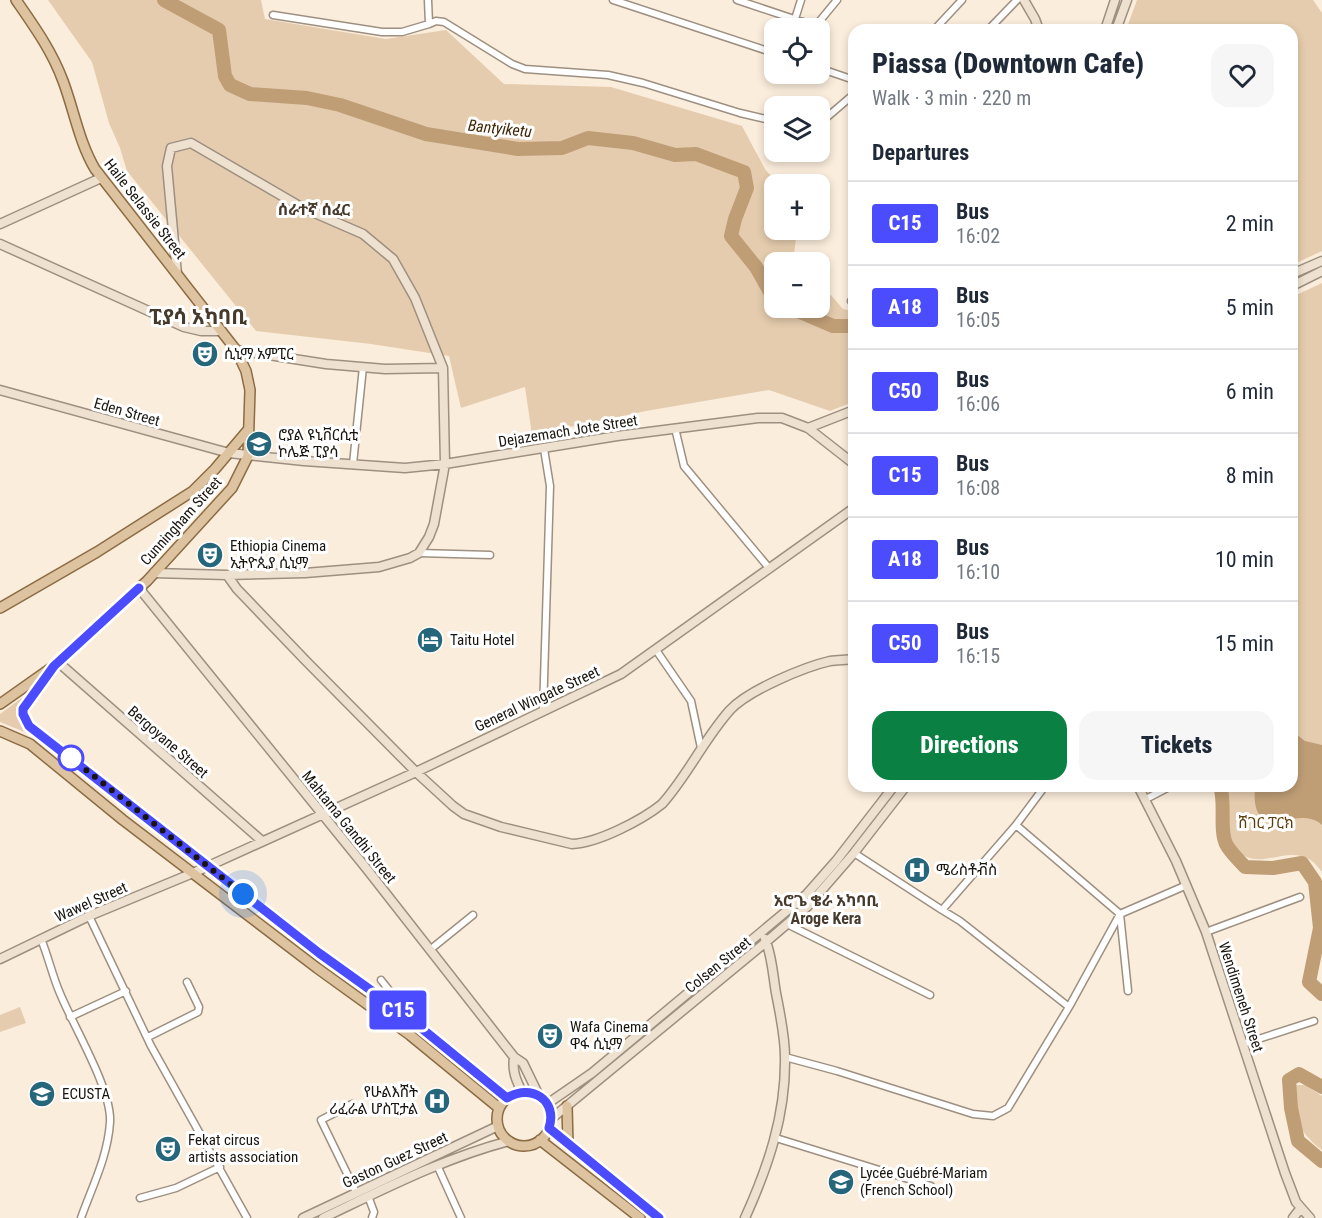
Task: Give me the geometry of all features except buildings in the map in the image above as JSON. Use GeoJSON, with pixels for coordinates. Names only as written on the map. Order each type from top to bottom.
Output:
{"type":"FeatureCollection","features":[{"type":"Feature","properties":{"kind":"main road","name":"Haile Selassie Street"},"geometry":{"type":"LineString","coordinates":[[16,0],[49,48],[63,79],[86,153],[100,178],[236,350],[246,371],[250,390],[248,430]]}},
{"type":"Feature","properties":{"kind":"main road"},"geometry":{"type":"LineString","coordinates":[[1024,0],[1036,24]]}},
{"type":"Feature","properties":{"kind":"main road"},"geometry":{"type":"LineString","coordinates":[[1107,24],[1115,0]]}},
{"type":"Feature","properties":{"kind":"main road"},"geometry":{"type":"LineString","coordinates":[[1118,24],[1127,0]]}},
{"type":"Feature","properties":{"kind":"main road"},"geometry":{"type":"LineString","coordinates":[[154,573],[227,575],[359,569],[410,558],[419,553],[434,524],[446,464],[443,368],[415,298],[393,259],[363,234],[301,207],[191,143],[171,148],[167,166],[177,274]]}},
{"type":"Feature","properties":{"kind":"main road"},"geometry":{"type":"LineString","coordinates":[[0,224],[100,178]]}},
{"type":"Feature","properties":{"kind":"main road"},"geometry":{"type":"LineString","coordinates":[[0,244],[184,327],[201,331],[221,331]]}},
{"type":"Feature","properties":{"kind":"main road"},"geometry":{"type":"LineString","coordinates":[[1298,271],[1322,261]]}},
{"type":"Feature","properties":{"kind":"main road"},"geometry":{"type":"LineString","coordinates":[[1298,283],[1322,271]]}},
{"type":"Feature","properties":{"kind":"main road"},"geometry":{"type":"LineString","coordinates":[[236,350],[326,364],[385,369],[443,368]]}},
{"type":"Feature","properties":{"kind":"main road","name":"Eden Street"},"geometry":{"type":"LineString","coordinates":[[0,390],[229,453],[272,458]]}},
{"type":"Feature","properties":{"kind":"main road"},"geometry":{"type":"LineString","coordinates":[[808,428],[848,412]]}},
{"type":"Feature","properties":{"kind":"main road","name":"Dejazemach Jote Street"},"geometry":{"type":"LineString","coordinates":[[272,458],[405,468],[758,418],[782,418],[808,428],[848,458]]}},
{"type":"Feature","properties":{"kind":"main road"},"geometry":{"type":"LineString","coordinates":[[0,608],[92,555],[193,491],[248,430]]}},
{"type":"Feature","properties":{"kind":"main road","name":"Cunningham Street"},"geometry":{"type":"LineString","coordinates":[[0,704],[56,664],[139,588],[232,488],[248,456],[248,430]]}},
{"type":"Feature","properties":{"kind":"main road","name":"General Wingate Street"},"geometry":{"type":"LineString","coordinates":[[207,867],[416,772],[621,674],[848,511]]}},
{"type":"Feature","properties":{"kind":"main road"},"geometry":{"type":"LineString","coordinates":[[227,575],[237,589],[416,772],[453,806],[464,813],[501,827],[573,844],[584,844],[662,804],[700,748],[734,706],[756,692],[799,671],[830,661],[848,660]]}},
{"type":"Feature","properties":{"kind":"main road","name":"Mahtama Gandhi Street"},"geometry":{"type":"LineString","coordinates":[[139,588],[431,949],[514,1057],[514,1076],[522,1092]]}},
{"type":"Feature","properties":{"kind":"main road","name":"Cunningham Street"},"geometry":{"type":"LineString","coordinates":[[56,664],[27,703],[23,714],[29,726],[114,790],[207,867]]}},
{"type":"Feature","properties":{"kind":"main road","name":"Bergoyane Street"},"geometry":{"type":"LineString","coordinates":[[56,664],[262,841]]}},
{"type":"Feature","properties":{"kind":"main road"},"geometry":{"type":"LineString","coordinates":[[0,731],[30,744],[109,809],[317,968],[410,1035],[499,1108]]}},
{"type":"Feature","properties":{"kind":"main road"},"geometry":{"type":"LineString","coordinates":[[547,1104],[592,1073],[807,894],[825,882],[890,792]]}},
{"type":"Feature","properties":{"kind":"main road","name":"Colsen Street"},"geometry":{"type":"LineString","coordinates":[[550,1124],[567,1106],[787,924],[854,853],[901,792]]}},
{"type":"Feature","properties":{"kind":"main road","name":"Wendimeneh Street"},"geometry":{"type":"LineString","coordinates":[[1142,792],[1187,885],[1206,932],[1285,1173],[1300,1209],[1310,1218]]}},
{"type":"Feature","properties":{"kind":"main road"},"geometry":{"type":"LineString","coordinates":[[207,867],[319,953],[383,998],[507,1098]]}},
{"type":"Feature","properties":{"kind":"main road","name":"Wawel Street"},"geometry":{"type":"LineString","coordinates":[[0,958],[89,916],[207,867]]}},
{"type":"Feature","properties":{"kind":"main road"},"geometry":{"type":"LineString","coordinates":[[745,1218],[763,1179],[776,1138],[783,1096],[785,1057],[766,942],[762,933]]}},
{"type":"Feature","properties":{"kind":"main road"},"geometry":{"type":"LineString","coordinates":[[514,1057],[523,1063],[539,1096]]}},
{"type":"Feature","properties":{"kind":"main road"},"geometry":{"type":"LineString","coordinates":[[550,1124],[540,1140],[525,1146],[509,1141],[498,1126],[499,1108],[507,1098],[522,1092],[531,1092],[539,1096],[547,1104],[550,1124],[568,1145],[658,1218]]}},
{"type":"Feature","properties":{"kind":"main road"},"geometry":{"type":"LineString","coordinates":[[567,1106],[568,1145]]}},
{"type":"Feature","properties":{"kind":"main road","name":"Gaston Guez Street"},"geometry":{"type":"LineString","coordinates":[[303,1218],[354,1196],[498,1126]]}},
{"type":"Feature","properties":{"kind":"main road"},"geometry":{"type":"LineString","coordinates":[[540,1140],[640,1218]]}},
{"type":"Feature","properties":{"kind":"main road","name":"Gaston Guez Street"},"geometry":{"type":"LineString","coordinates":[[323,1218],[354,1196],[368,1196],[437,1165],[509,1141]]}},
{"type":"Feature","properties":{"kind":"main road"},"geometry":{"type":"LineString","coordinates":[[1293,1218],[1300,1209]]}},
{"type":"Feature","properties":{"kind":"street"},"geometry":{"type":"LineString","coordinates":[[428,0],[429,24]]}},
{"type":"Feature","properties":{"kind":"street"},"geometry":{"type":"LineString","coordinates":[[613,0],[764,50]]}},
{"type":"Feature","properties":{"kind":"street"},"geometry":{"type":"LineString","coordinates":[[737,0],[792,18]]}},
{"type":"Feature","properties":{"kind":"street"},"geometry":{"type":"LineString","coordinates":[[795,18],[801,0]]}},
{"type":"Feature","properties":{"kind":"street"},"geometry":{"type":"LineString","coordinates":[[822,18],[837,0]]}},
{"type":"Feature","properties":{"kind":"street"},"geometry":{"type":"LineString","coordinates":[[940,24],[962,0]]}},
{"type":"Feature","properties":{"kind":"street"},"geometry":{"type":"LineString","coordinates":[[994,24],[1017,0]]}},
{"type":"Feature","properties":{"kind":"street"},"geometry":{"type":"LineString","coordinates":[[273,15],[382,32],[402,32],[436,21],[444,22],[512,64],[525,69],[608,75],[764,119]]}},
{"type":"Feature","properties":{"kind":"street"},"geometry":{"type":"LineString","coordinates":[[830,72],[848,78]]}},
{"type":"Feature","properties":{"kind":"street"},"geometry":{"type":"LineString","coordinates":[[830,115],[848,99]]}},
{"type":"Feature","properties":{"kind":"street"},"geometry":{"type":"LineString","coordinates":[[353,464],[363,367]]}},
{"type":"Feature","properties":{"kind":"street"},"geometry":{"type":"LineString","coordinates":[[675,428],[684,466],[769,568]]}},
{"type":"Feature","properties":{"kind":"street"},"geometry":{"type":"LineString","coordinates":[[543,712],[550,486],[544,449]]}},
{"type":"Feature","properties":{"kind":"street"},"geometry":{"type":"LineString","coordinates":[[419,553],[490,555]]}},
{"type":"Feature","properties":{"kind":"street"},"geometry":{"type":"LineString","coordinates":[[656,650],[691,701],[700,748]]}},
{"type":"Feature","properties":{"kind":"street"},"geometry":{"type":"LineString","coordinates":[[942,910],[1016,825],[1041,792]]}},
{"type":"Feature","properties":{"kind":"street"},"geometry":{"type":"LineString","coordinates":[[1146,799],[1159,792]]}},
{"type":"Feature","properties":{"kind":"street"},"geometry":{"type":"LineString","coordinates":[[1016,825],[1120,914],[1128,991]]}},
{"type":"Feature","properties":{"kind":"street"},"geometry":{"type":"LineString","coordinates":[[854,853],[960,921],[1069,1007]]}},
{"type":"Feature","properties":{"kind":"street"},"geometry":{"type":"LineString","coordinates":[[785,1057],[973,1114],[993,1116],[1002,1113],[1014,1099],[1069,1007],[1120,914],[1187,885]]}},
{"type":"Feature","properties":{"kind":"street"},"geometry":{"type":"LineString","coordinates":[[1206,932],[1300,897]]}},
{"type":"Feature","properties":{"kind":"street"},"geometry":{"type":"LineString","coordinates":[[431,949],[473,915]]}},
{"type":"Feature","properties":{"kind":"street"},"geometry":{"type":"LineString","coordinates":[[89,916],[148,1037],[246,1218]]}},
{"type":"Feature","properties":{"kind":"street"},"geometry":{"type":"LineString","coordinates":[[787,924],[930,994]]}},
{"type":"Feature","properties":{"kind":"street"},"geometry":{"type":"LineString","coordinates":[[41,939],[58,989],[110,1106],[108,1138],[103,1158],[81,1218]]}},
{"type":"Feature","properties":{"kind":"street"},"geometry":{"type":"LineString","coordinates":[[381,980],[389,990],[383,998]]}},
{"type":"Feature","properties":{"kind":"street"},"geometry":{"type":"LineString","coordinates":[[148,1037],[198,1012],[199,1007],[187,982]]}},
{"type":"Feature","properties":{"kind":"street"},"geometry":{"type":"LineString","coordinates":[[70,1017],[126,991]]}},
{"type":"Feature","properties":{"kind":"street"},"geometry":{"type":"LineString","coordinates":[[1243,1044],[1314,1021]]}},
{"type":"Feature","properties":{"kind":"street"},"geometry":{"type":"LineString","coordinates":[[352,1104],[321,1120],[354,1196]]}},
{"type":"Feature","properties":{"kind":"street"},"geometry":{"type":"LineString","coordinates":[[776,1138],[931,1186]]}},
{"type":"Feature","properties":{"kind":"street"},"geometry":{"type":"LineString","coordinates":[[437,1165],[461,1218]]}},
{"type":"Feature","properties":{"kind":"street"},"geometry":{"type":"LineString","coordinates":[[140,1198],[176,1188],[220,1167]]}},
{"type":"Feature","properties":{"kind":"street"},"geometry":{"type":"LineString","coordinates":[[368,1196],[374,1212],[372,1218]]}},
{"type":"Feature","properties":{"kind":"green space"},"geometry":{"type":"Polygon","coordinates":[[[48,0],[261,0],[265,19],[386,39],[446,30],[504,84],[611,87],[742,126],[769,174],[764,174],[764,240],[796,240],[794,252],[764,252],[764,318],[830,318],[830,294],[843,309],[848,310],[848,404],[830,411],[769,390],[646,411],[532,435],[525,387],[461,408],[449,356],[371,344],[256,331],[127,171],[109,123],[92,62],[48,0]]]}},
{"type":"Feature","properties":{"kind":"green space"},"geometry":{"type":"Polygon","coordinates":[[[1137,0],[1313,0],[1322,13],[1322,251],[1298,262],[1298,24],[1128,24],[1137,0]]]}},
{"type":"Feature","properties":{"kind":"green space","name":"ሸገር ፓርክ"},"geometry":{"type":"Polygon","coordinates":[[[1322,283],[1322,872],[1311,860],[1299,855],[1258,859],[1249,858],[1240,852],[1230,836],[1226,792],[1298,792],[1298,294],[1322,283]]]}},
{"type":"Feature","properties":{"kind":"green space"},"geometry":{"type":"Polygon","coordinates":[[[23,697],[19,715],[21,724],[27,733],[0,722],[0,714],[23,697]]]}},
{"type":"Feature","properties":{"kind":"green space"},"geometry":{"type":"Polygon","coordinates":[[[20,1007],[26,1023],[0,1032],[0,1015],[20,1007]]]}},
{"type":"Feature","properties":{"kind":"green space"},"geometry":{"type":"Polygon","coordinates":[[[1296,1085],[1305,1085],[1322,1096],[1322,1150],[1297,1122],[1292,1103],[1296,1085]]]}},
{"type":"Feature","properties":{"kind":"shaded area"},"geometry":{"type":"Polygon","coordinates":[[[1298,736],[1305,741],[1322,745],[1322,825],[1312,819],[1267,820],[1260,815],[1255,805],[1255,792],[1298,792],[1298,736]]]}},
{"type":"Feature","properties":{"kind":"waterway","name":"Bantyiketu"},"geometry":{"type":"LineString","coordinates":[[164,0],[219,30],[225,76],[230,85],[250,94],[307,98],[340,105],[426,134],[518,149],[562,148],[588,138],[633,143],[675,155],[696,154],[744,172],[747,188],[731,236],[756,267],[764,281]]}},
{"type":"Feature","properties":{"kind":"waterway","name":"Bantyiketu"},"geometry":{"type":"LineString","coordinates":[[814,318],[833,326],[848,326]]}},
{"type":"Feature","properties":{"kind":"waterway","name":"Bantyiketu"},"geometry":{"type":"LineString","coordinates":[[1222,792],[1224,838],[1230,850],[1245,867],[1273,868],[1302,863],[1315,882],[1320,928],[1309,982],[1322,994]]}},
{"type":"Feature","properties":{"kind":"waterway","name":"Bantyiketu"},"geometry":{"type":"LineString","coordinates":[[1322,1087],[1299,1074],[1289,1080],[1291,1108],[1298,1141],[1322,1161]]}},
{"type":"Feature","properties":{"kind":"bus line","name":"C15"},"geometry":{"type":"LineString","coordinates":[[139,588],[54,666],[23,709],[29,726],[114,790],[207,867],[319,953],[404,1014],[507,1098],[522,1092],[531,1092],[539,1096],[547,1104],[550,1112],[549,1128],[659,1218]]}},
{"type":"Feature","properties":{"kind":"place","name":"ሲኒማ አምፒር"},"geometry":{"type":"Point","coordinates":[205,354]}},
{"type":"Feature","properties":{"kind":"place","name":"ሮያል ዩኒቨርሲቲ ኮሌጅ ፒያሳ"},"geometry":{"type":"Point","coordinates":[259,444]}},
{"type":"Feature","properties":{"kind":"place","name":"Ethiopia Cinema ኢትዮጲያ ሲኒማ"},"geometry":{"type":"Point","coordinates":[210,555]}},
{"type":"Feature","properties":{"kind":"place","name":"Taitu Hotel"},"geometry":{"type":"Point","coordinates":[430,640]}},
{"type":"Feature","properties":{"kind":"place","name":"ሜሪስቶቭስ"},"geometry":{"type":"Point","coordinates":[917,870]}},
{"type":"Feature","properties":{"kind":"place","name":"Wafa Cinema ዋፋ ሲኒማ"},"geometry":{"type":"Point","coordinates":[550,1036]}},
{"type":"Feature","properties":{"kind":"place","name":"ECUSTA"},"geometry":{"type":"Point","coordinates":[42,1094]}},
{"type":"Feature","properties":{"kind":"place","name":"የሁልእሸት ሪፈራል ሆስፒታል"},"geometry":{"type":"Point","coordinates":[437,1101]}},
{"type":"Feature","properties":{"kind":"place","name":"Fekat circus artists association"},"geometry":{"type":"Point","coordinates":[168,1149]}},
{"type":"Feature","properties":{"kind":"place","name":"Lycée Guébré-Mariam (French School)"},"geometry":{"type":"Point","coordinates":[841,1182]}},
{"type":"Feature","properties":{"kind":"district","name":"ሰራተኛ ሰፈር"},"geometry":{"type":"Point","coordinates":[314,209]}},
{"type":"Feature","properties":{"kind":"district","name":"ፒያሳ አካባቢ"},"geometry":{"type":"Point","coordinates":[198,317]}},
{"type":"Feature","properties":{"kind":"district","name":"አሮጌ ቄራ አካባቢ Aroge Kera"},"geometry":{"type":"Point","coordinates":[826,909]}},
{"type":"Feature","properties":{"kind":"route"},"geometry":{"type":"LineString","coordinates":[[71,758],[66,754],[243,894]]}}]}
